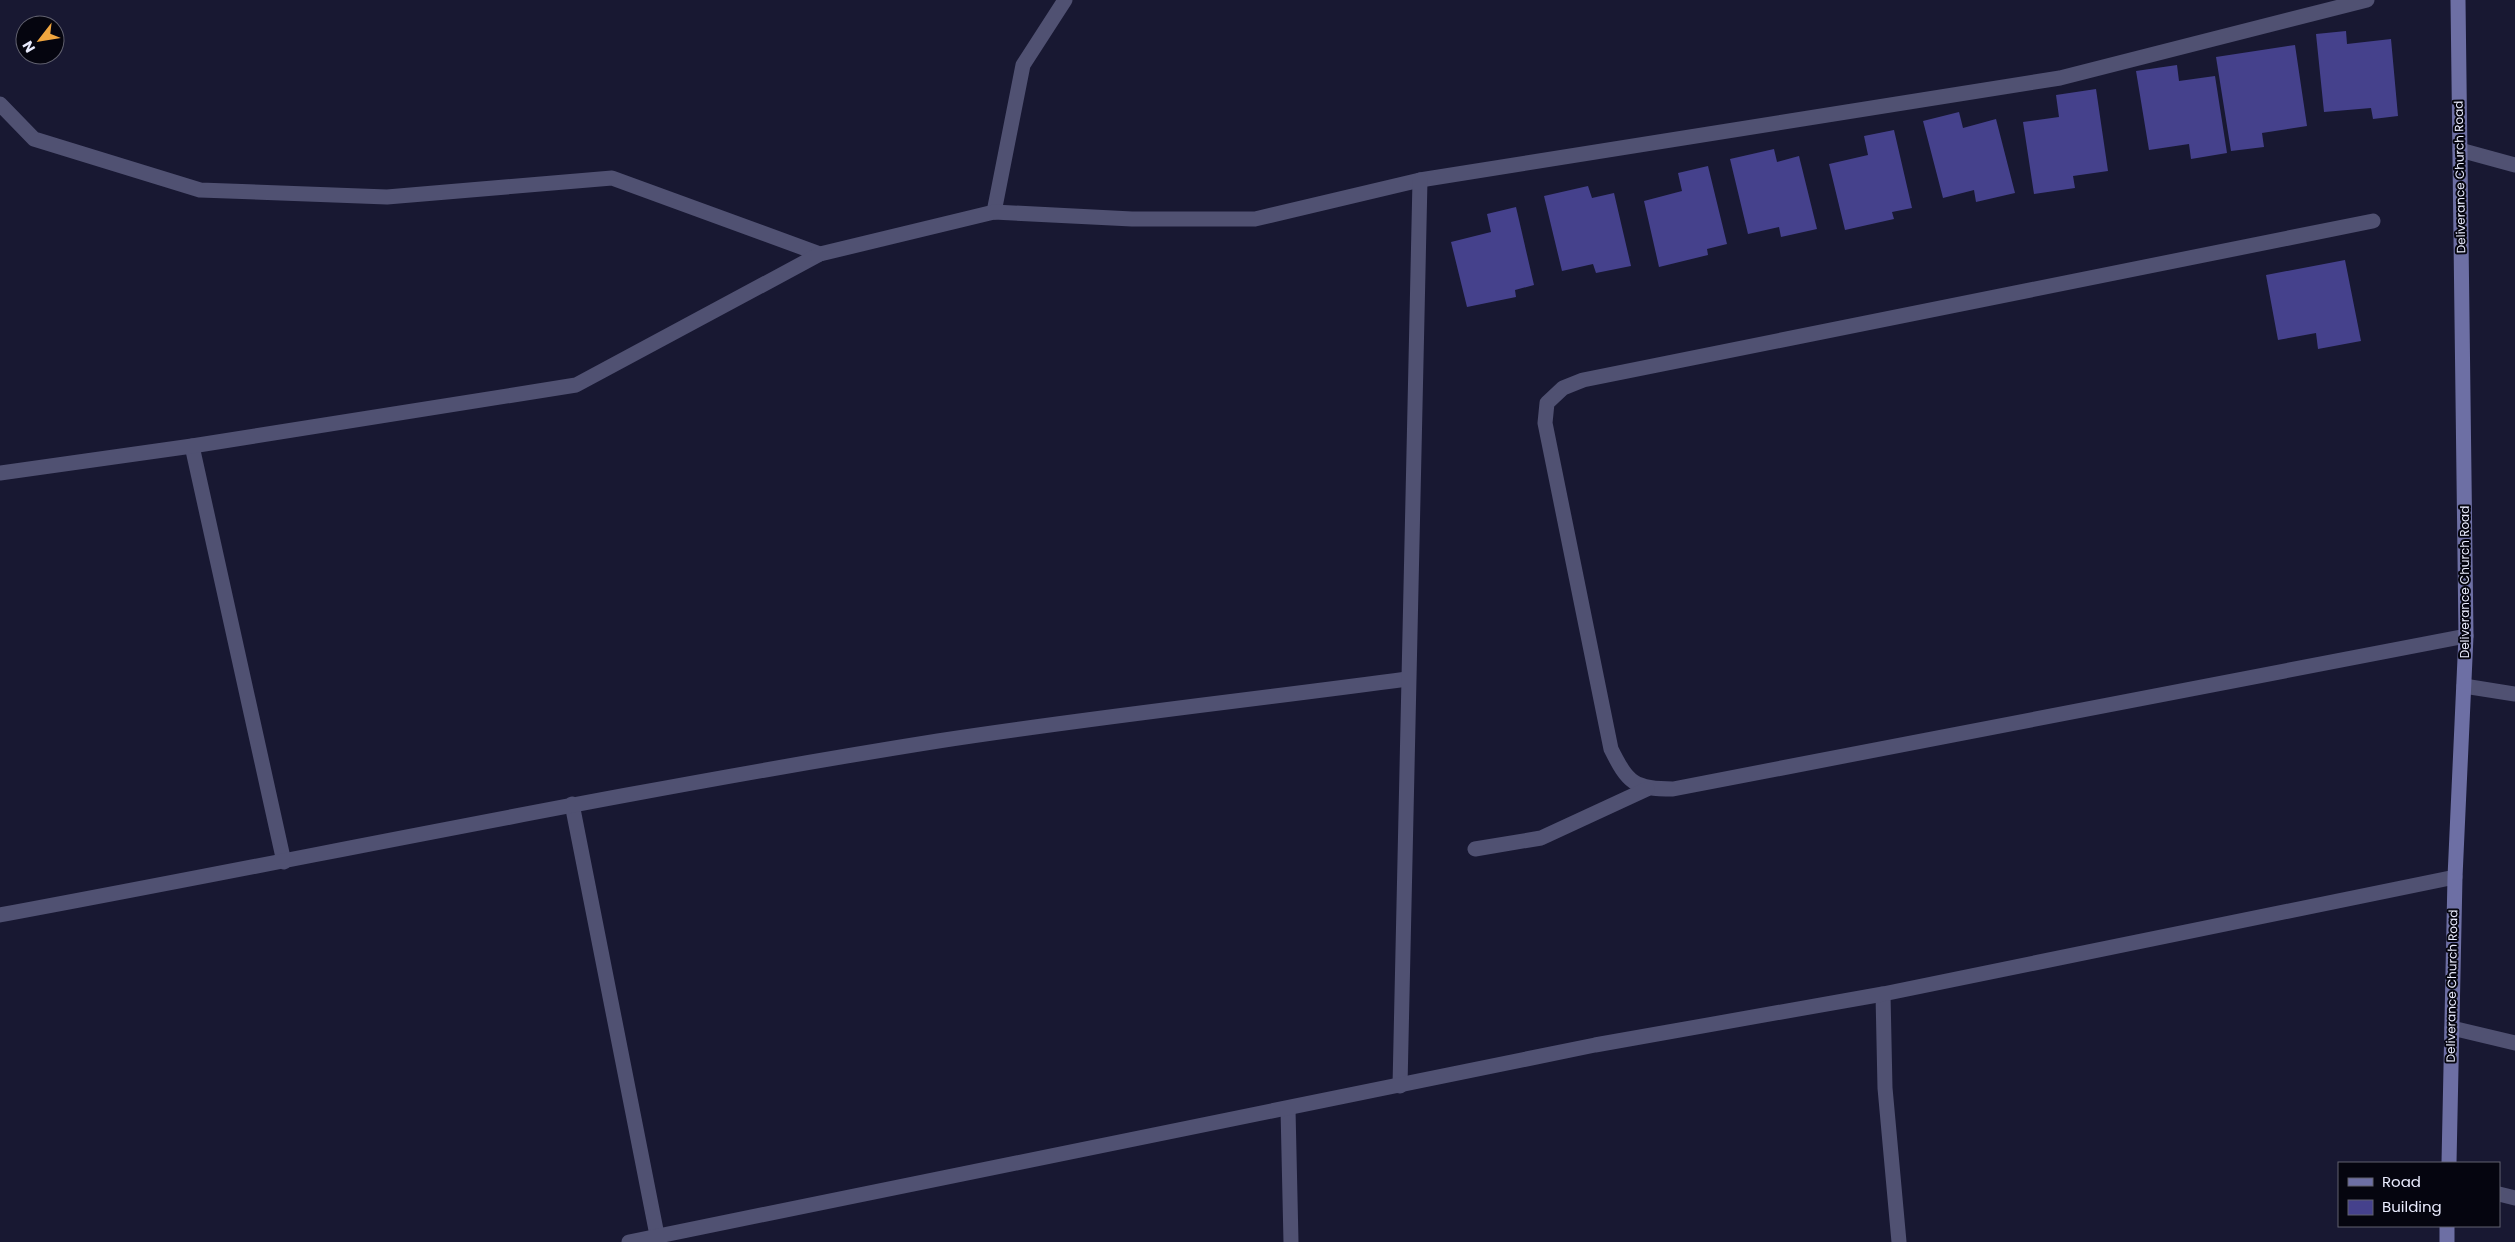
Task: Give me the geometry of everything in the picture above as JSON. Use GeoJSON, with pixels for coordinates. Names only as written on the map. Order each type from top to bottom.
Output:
{"type":"FeatureCollection","features":[{"type":"Feature","properties":{"kind":"street"},"geometry":{"type":"LineString","coordinates":[[994,212],[1023,65],[1065,0]]}},
{"type":"Feature","properties":{"kind":"street"},"geometry":{"type":"LineString","coordinates":[[0,473],[192,446],[576,385],[820,254],[994,212],[1132,219],[1255,219],[1420,180],[2060,78],[2367,0]]}},
{"type":"Feature","properties":{"kind":"street","name":"Deliverance Church Road"},"geometry":{"type":"LineString","coordinates":[[2448,1162],[2455,877],[2466,636],[2458,0]]}},
{"type":"Feature","properties":{"kind":"street"},"geometry":{"type":"LineString","coordinates":[[0,104],[34,139],[200,190],[387,198],[612,178],[820,254]]}},
{"type":"Feature","properties":{"kind":"street"},"geometry":{"type":"LineString","coordinates":[[2460,150],[2515,165]]}},
{"type":"Feature","properties":{"kind":"street"},"geometry":{"type":"LineString","coordinates":[[1400,1086],[1407,679],[1420,180]]}},
{"type":"Feature","properties":{"kind":"street"},"geometry":{"type":"LineString","coordinates":[[1647,789],[1624,775],[1611,749],[1544,424],[1547,402],[1563,388],[1583,380],[2373,221]]}},
{"type":"Feature","properties":{"kind":"street"},"geometry":{"type":"LineString","coordinates":[[192,446],[284,862]]}},
{"type":"Feature","properties":{"kind":"street"},"geometry":{"type":"LineString","coordinates":[[1475,849],[1541,838],[1647,789],[1673,789],[2466,636]]}},
{"type":"Feature","properties":{"kind":"street"},"geometry":{"type":"LineString","coordinates":[[0,915],[284,862],[572,804],[940,741],[1407,679]]}},
{"type":"Feature","properties":{"kind":"street"},"geometry":{"type":"LineString","coordinates":[[2464,686],[2515,694]]}},
{"type":"Feature","properties":{"kind":"street"},"geometry":{"type":"LineString","coordinates":[[572,804],[657,1235]]}},
{"type":"Feature","properties":{"kind":"street"},"geometry":{"type":"LineString","coordinates":[[629,1242],[1595,1045],[1883,994],[2455,877]]}},
{"type":"Feature","properties":{"kind":"street"},"geometry":{"type":"LineString","coordinates":[[1883,994],[1885,1088],[1899,1242]]}},
{"type":"Feature","properties":{"kind":"street"},"geometry":{"type":"LineString","coordinates":[[2452,1028],[2515,1043]]}},
{"type":"Feature","properties":{"kind":"street"},"geometry":{"type":"LineString","coordinates":[[1288,1109],[1291,1242]]}},
{"type":"Feature","properties":{"kind":"street"},"geometry":{"type":"LineString","coordinates":[[2500,1194],[2515,1198]]}},
{"type":"Feature","properties":{"kind":"street"},"geometry":{"type":"LineString","coordinates":[[2447,1227],[2447,1242]]}},
{"type":"Feature","properties":{"kind":"building"},"geometry":{"type":"Polygon","coordinates":[[[2346,31],[2347,44],[2391,39],[2398,116],[2373,119],[2371,108],[2324,112],[2316,34],[2346,31]]]}},
{"type":"Feature","properties":{"kind":"building"},"geometry":{"type":"Polygon","coordinates":[[[2295,45],[2307,126],[2262,133],[2264,147],[2231,151],[2216,57],[2295,45]]]}},
{"type":"Feature","properties":{"kind":"building"},"geometry":{"type":"Polygon","coordinates":[[[2177,65],[2179,81],[2215,76],[2227,153],[2191,159],[2189,144],[2149,150],[2136,71],[2177,65]]]}},
{"type":"Feature","properties":{"kind":"building"},"geometry":{"type":"Polygon","coordinates":[[[2096,89],[2108,171],[2073,176],[2075,188],[2034,194],[2023,122],[2059,117],[2056,95],[2096,89]]]}},
{"type":"Feature","properties":{"kind":"building"},"geometry":{"type":"Polygon","coordinates":[[[1959,112],[1963,128],[1996,119],[2015,193],[1976,202],[1974,190],[1943,198],[1923,121],[1959,112]]]}},
{"type":"Feature","properties":{"kind":"building"},"geometry":{"type":"Polygon","coordinates":[[[1894,130],[1912,208],[1892,212],[1894,219],[1845,230],[1829,164],[1868,155],[1864,136],[1894,130]]]}},
{"type":"Feature","properties":{"kind":"building"},"geometry":{"type":"Polygon","coordinates":[[[1774,149],[1777,162],[1799,156],[1817,229],[1781,237],[1779,227],[1748,234],[1730,159],[1774,149]]]}},
{"type":"Feature","properties":{"kind":"building"},"geometry":{"type":"Polygon","coordinates":[[[1708,166],[1727,244],[1707,249],[1708,255],[1659,267],[1644,201],[1682,191],[1678,173],[1708,166]]]}},
{"type":"Feature","properties":{"kind":"building"},"geometry":{"type":"Polygon","coordinates":[[[1588,186],[1592,198],[1614,193],[1631,266],[1596,273],[1593,264],[1562,271],[1544,196],[1588,186]]]}},
{"type":"Feature","properties":{"kind":"building"},"geometry":{"type":"Polygon","coordinates":[[[1516,207],[1534,285],[1515,290],[1516,297],[1467,307],[1451,242],[1491,232],[1487,214],[1516,207]]]}},
{"type":"Feature","properties":{"kind":"building"},"geometry":{"type":"Polygon","coordinates":[[[2345,260],[2361,341],[2318,349],[2316,333],[2278,340],[2266,275],[2345,260]]]}}]}
